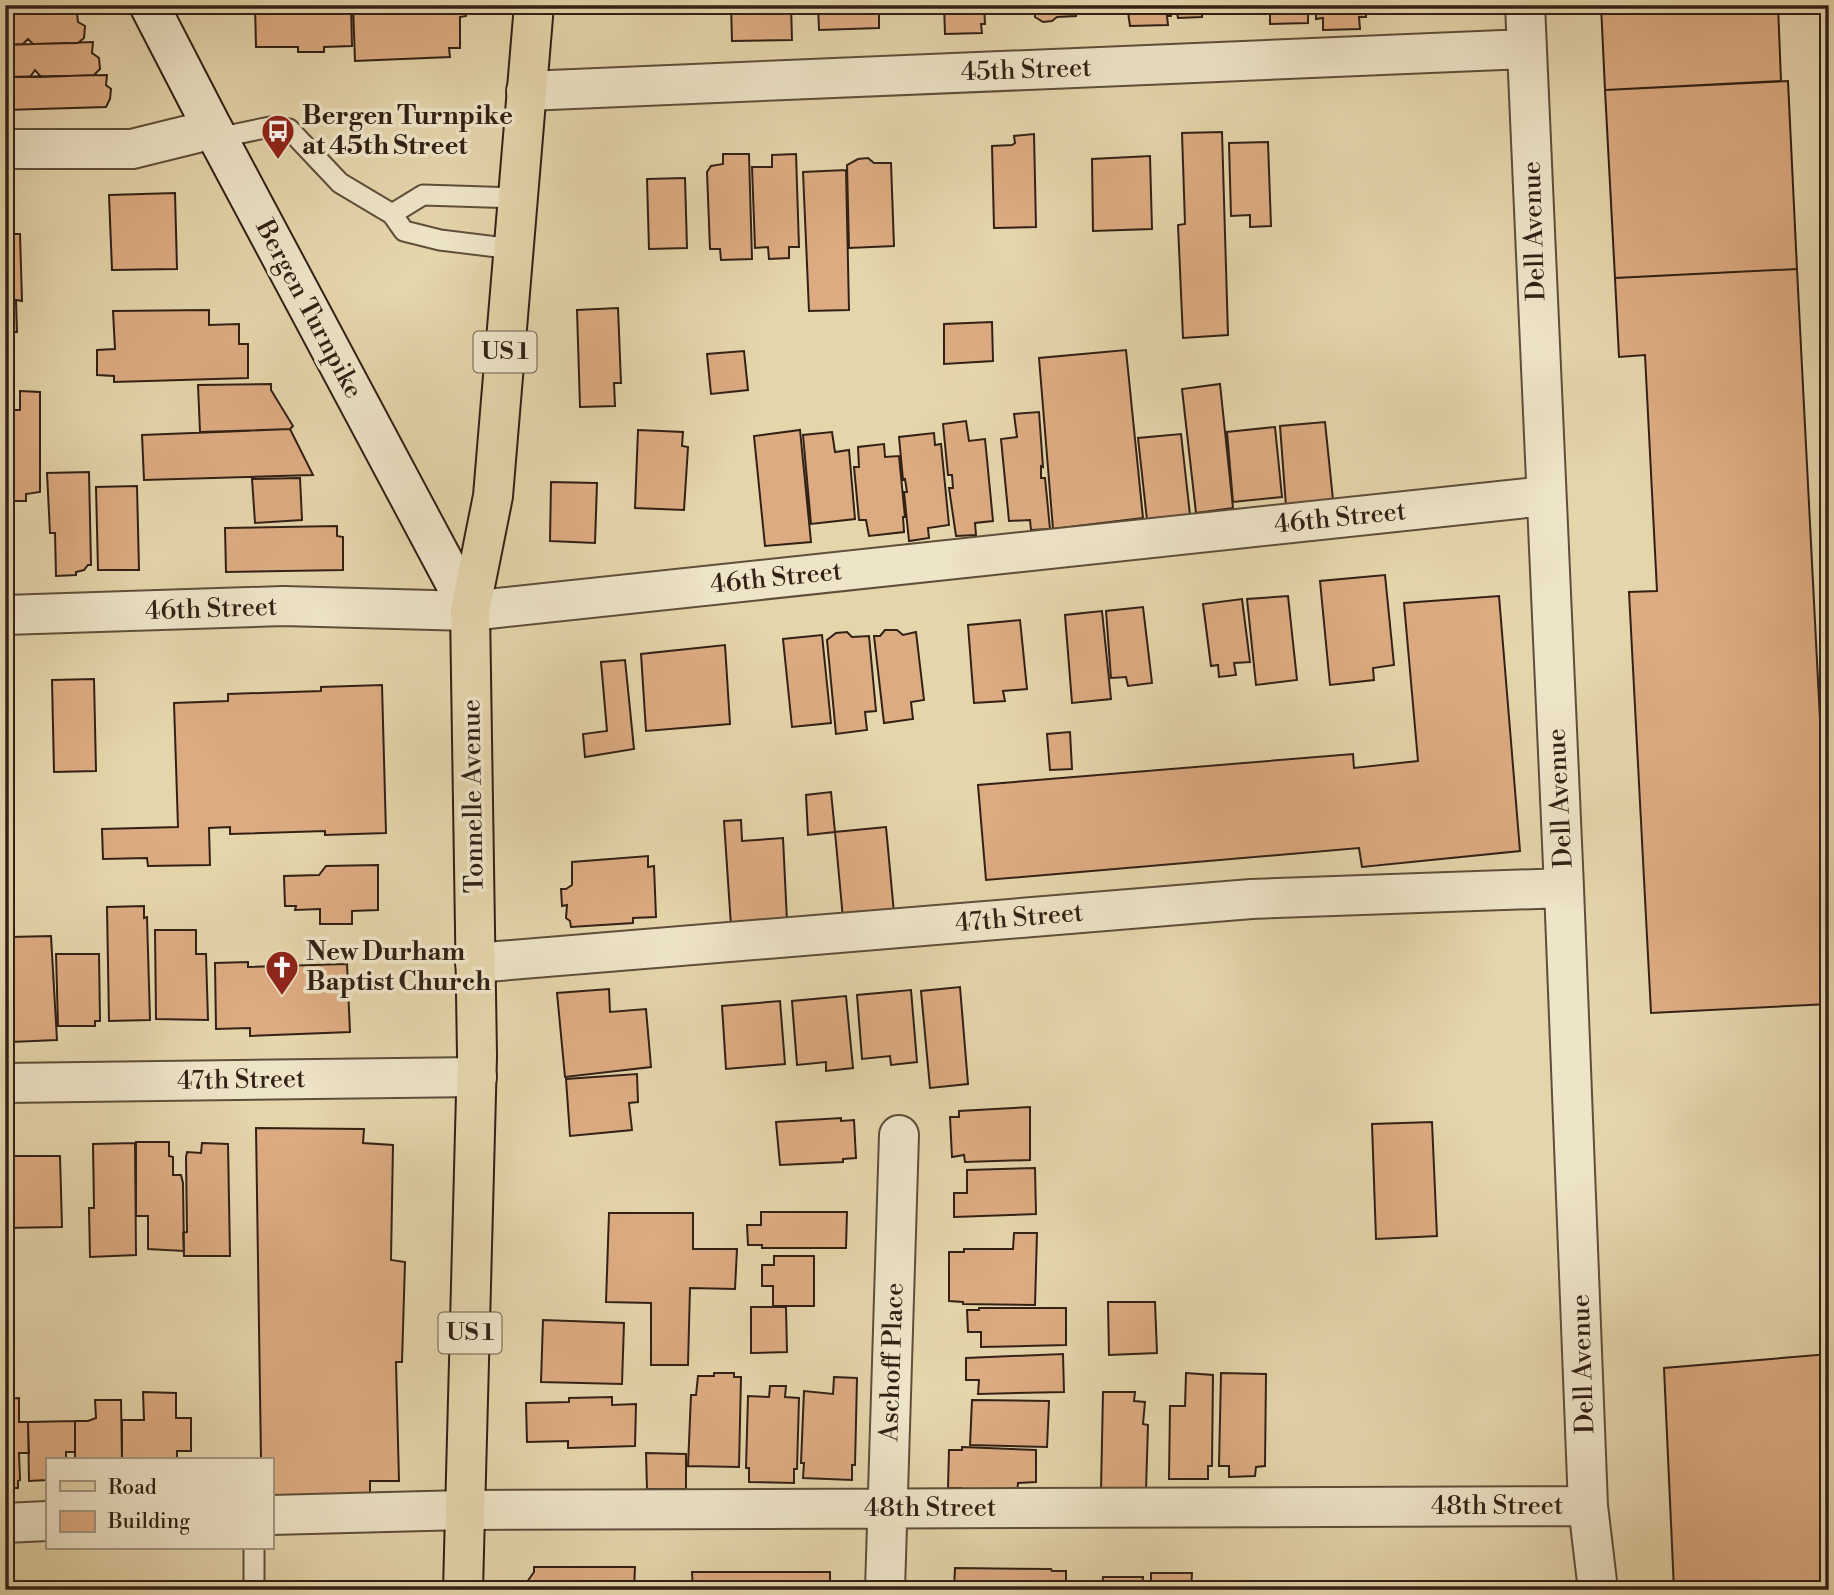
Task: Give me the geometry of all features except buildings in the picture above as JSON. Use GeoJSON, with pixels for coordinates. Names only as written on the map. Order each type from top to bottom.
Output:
{"type":"FeatureCollection","features":[{"type":"Feature","properties":{"kind":"main road","name":"Tonnelle Avenue"},"geometry":{"type":"LineString","coordinates":[[463,1590],[477,1077],[470,611],[492,496],[534,5]]}},
{"type":"Feature","properties":{"kind":"street","name":"Bergen Turnpike"},"geometry":{"type":"LineString","coordinates":[[149,5],[470,611]]}},
{"type":"Feature","properties":{"kind":"street","name":"Dell Avenue"},"geometry":{"type":"LineString","coordinates":[[1525,5],[1588,1506],[1598,1590]]}},
{"type":"Feature","properties":{"kind":"street","name":"45th Street"},"geometry":{"type":"LineString","coordinates":[[526,91],[1527,49]]}},
{"type":"Feature","properties":{"kind":"street"},"geometry":{"type":"LineString","coordinates":[[5,149],[132,149],[215,134]]}},
{"type":"Feature","properties":{"kind":"street","name":"46th Street"},"geometry":{"type":"LineString","coordinates":[[5,615],[283,606],[470,611],[1545,496]]}},
{"type":"Feature","properties":{"kind":"street","name":"47th Street"},"geometry":{"type":"LineString","coordinates":[[475,963],[1251,899],[1564,888]]}},
{"type":"Feature","properties":{"kind":"street","name":"47th Street"},"geometry":{"type":"LineString","coordinates":[[5,1083],[477,1077]]}},
{"type":"Feature","properties":{"kind":"street","name":"Aschoff Place"},"geometry":{"type":"LineString","coordinates":[[885,1590],[899,1135]]}},
{"type":"Feature","properties":{"kind":"street","name":"48th Street"},"geometry":{"type":"LineString","coordinates":[[273,1515],[465,1510],[1588,1506]]}},
{"type":"Feature","properties":{"kind":"street"},"geometry":{"type":"LineString","coordinates":[[5,1523],[46,1521]]}},
{"type":"Feature","properties":{"kind":"lane"},"geometry":{"type":"LineString","coordinates":[[215,134],[270,127],[289,129],[340,183],[392,215],[404,231],[440,240],[513,249]]}},
{"type":"Feature","properties":{"kind":"lane"},"geometry":{"type":"LineString","coordinates":[[392,215],[423,195],[517,198]]}},
{"type":"Feature","properties":{"kind":"lane"},"geometry":{"type":"LineString","coordinates":[[254,1550],[254,1590]]}},
{"type":"Feature","properties":{"kind":"place","name":"Bergen Turnpike at 45th Street"},"geometry":{"type":"Point","coordinates":[278,161]}},
{"type":"Feature","properties":{"kind":"place","name":"New Durham Baptist Church"},"geometry":{"type":"Point","coordinates":[282,997]}}]}
